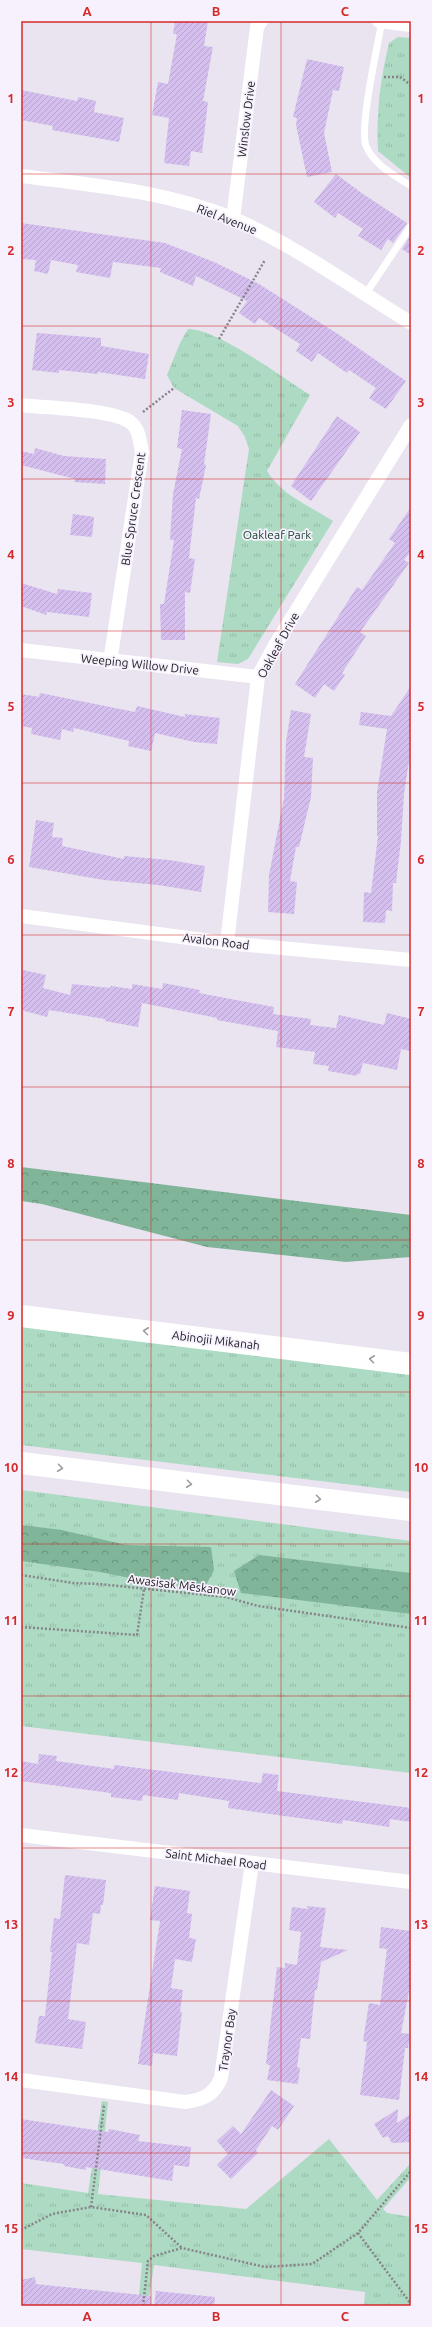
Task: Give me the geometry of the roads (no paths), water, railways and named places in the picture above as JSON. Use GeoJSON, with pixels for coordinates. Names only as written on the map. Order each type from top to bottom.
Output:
{"type":"FeatureCollection","features":[{"type":"Feature","properties":{"kind":"main road","name":"Abinojii Mikanah"},"geometry":{"type":"LineString","coordinates":[[21,1316],[411,1364]]}},
{"type":"Feature","properties":{"kind":"main road"},"geometry":{"type":"LineString","coordinates":[[21,1463],[411,1510]]}},
{"type":"Feature","properties":{"kind":"street","name":"Winslow Drive"},"geometry":{"type":"LineString","coordinates":[[233,219],[257,27],[261,21]]}},
{"type":"Feature","properties":{"kind":"street"},"geometry":{"type":"LineString","coordinates":[[381,21],[411,25]]}},
{"type":"Feature","properties":{"kind":"street","name":"Riel Avenue"},"geometry":{"type":"LineString","coordinates":[[21,176],[109,187],[166,197],[233,219],[277,240],[411,323]]}},
{"type":"Feature","properties":{"kind":"street","name":"Blue Spruce Crescent"},"geometry":{"type":"LineString","coordinates":[[21,405],[108,414],[130,422],[138,434],[142,452],[110,662]]}},
{"type":"Feature","properties":{"kind":"street","name":"Oakleaf Drive"},"geometry":{"type":"LineString","coordinates":[[227,943],[258,677],[274,647],[411,425]]}},
{"type":"Feature","properties":{"kind":"street","name":"Weeping Willow Drive"},"geometry":{"type":"LineString","coordinates":[[21,650],[110,662],[258,677]]}},
{"type":"Feature","properties":{"kind":"street","name":"Avalon Road"},"geometry":{"type":"LineString","coordinates":[[21,916],[227,943],[411,960]]}},
{"type":"Feature","properties":{"kind":"street","name":"Saint Michael Road"},"geometry":{"type":"LineString","coordinates":[[21,1835],[411,1882]]}},
{"type":"Feature","properties":{"kind":"street","name":"Traynor Bay"},"geometry":{"type":"LineString","coordinates":[[21,2080],[185,2102],[198,2101],[209,2096],[217,2088],[221,2078],[252,1863]]}},
{"type":"Feature","properties":{"kind":"lane"},"geometry":{"type":"LineString","coordinates":[[381,21],[364,127],[366,145],[379,165],[411,186]]}},
{"type":"Feature","properties":{"kind":"lane"},"geometry":{"type":"LineString","coordinates":[[365,295],[411,226]]}},
{"type":"Feature","properties":{"kind":"park label","name":"Oakleaf Park"},"geometry":{"type":"Point","coordinates":[277,534]}}]}
